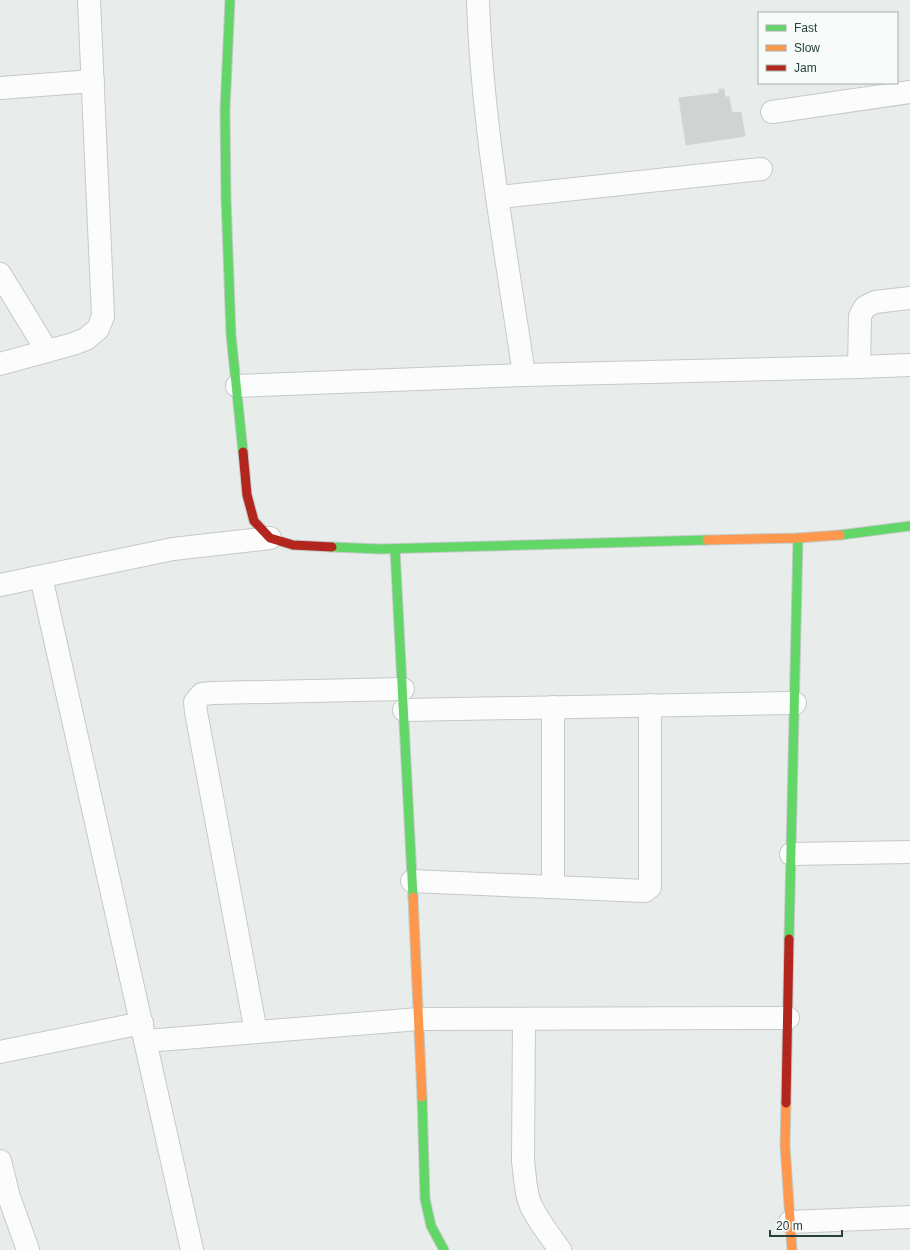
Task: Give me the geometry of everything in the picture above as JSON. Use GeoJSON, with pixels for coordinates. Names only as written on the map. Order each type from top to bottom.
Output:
{"type":"FeatureCollection","features":[{"type":"Feature","properties":{"kind":"street"},"geometry":{"type":"LineString","coordinates":[[0,364],[86,339],[98,329],[103,316],[89,0]]}},
{"type":"Feature","properties":{"kind":"street"},"geometry":{"type":"LineString","coordinates":[[230,0],[225,110],[226,198],[231,327],[247,495],[254,521],[270,538]]}},
{"type":"Feature","properties":{"kind":"street"},"geometry":{"type":"LineString","coordinates":[[478,0],[479,41],[486,120],[524,375]]}},
{"type":"Feature","properties":{"kind":"street"},"geometry":{"type":"LineString","coordinates":[[0,88],[93,81]]}},
{"type":"Feature","properties":{"kind":"street"},"geometry":{"type":"LineString","coordinates":[[772,112],[910,92]]}},
{"type":"Feature","properties":{"kind":"street"},"geometry":{"type":"LineString","coordinates":[[497,196],[509,196],[761,169]]}},
{"type":"Feature","properties":{"kind":"street"},"geometry":{"type":"LineString","coordinates":[[0,274],[47,351]]}},
{"type":"Feature","properties":{"kind":"street"},"geometry":{"type":"LineString","coordinates":[[859,367],[860,316],[865,307],[875,302],[910,298]]}},
{"type":"Feature","properties":{"kind":"street"},"geometry":{"type":"LineString","coordinates":[[237,386],[524,375],[910,365]]}},
{"type":"Feature","properties":{"kind":"street"},"geometry":{"type":"LineString","coordinates":[[0,586],[173,549],[270,538],[293,545],[395,549],[798,538],[848,534],[910,526]]}},
{"type":"Feature","properties":{"kind":"street"},"geometry":{"type":"LineString","coordinates":[[792,1250],[785,1145],[798,538]]}},
{"type":"Feature","properties":{"kind":"street"},"geometry":{"type":"LineString","coordinates":[[395,549],[419,1019],[425,1199],[431,1226],[444,1250]]}},
{"type":"Feature","properties":{"kind":"street"},"geometry":{"type":"LineString","coordinates":[[41,577],[144,1032],[182,1211],[192,1250]]}},
{"type":"Feature","properties":{"kind":"street"},"geometry":{"type":"LineString","coordinates":[[256,1032],[195,702],[202,694],[213,693],[403,689]]}},
{"type":"Feature","properties":{"kind":"street"},"geometry":{"type":"LineString","coordinates":[[404,710],[795,703]]}},
{"type":"Feature","properties":{"kind":"street"},"geometry":{"type":"LineString","coordinates":[[412,881],[645,891],[650,887],[650,705]]}},
{"type":"Feature","properties":{"kind":"street"},"geometry":{"type":"LineString","coordinates":[[553,707],[553,887]]}},
{"type":"Feature","properties":{"kind":"street"},"geometry":{"type":"LineString","coordinates":[[791,854],[910,852]]}},
{"type":"Feature","properties":{"kind":"street"},"geometry":{"type":"LineString","coordinates":[[0,1052],[144,1032],[256,1032],[419,1019],[788,1018]]}},
{"type":"Feature","properties":{"kind":"street"},"geometry":{"type":"LineString","coordinates":[[524,1019],[523,1161],[525,1181],[531,1205],[547,1233],[560,1250]]}},
{"type":"Feature","properties":{"kind":"street"},"geometry":{"type":"LineString","coordinates":[[0,1161],[9,1197],[28,1250]]}},
{"type":"Feature","properties":{"kind":"street"},"geometry":{"type":"LineString","coordinates":[[790,1222],[910,1217]]}},
{"type":"Feature","properties":{"kind":"building"},"geometry":{"type":"Polygon","coordinates":[[[719,89],[724,89],[725,97],[729,97],[732,113],[741,112],[745,136],[686,145],[679,98],[719,93],[719,89]]]}},
{"type":"Feature","properties":{"kind":"traffic: fast"},"geometry":{"type":"LineString","coordinates":[[230,0],[225,110],[226,198],[231,335],[243,452]]}},
{"type":"Feature","properties":{"kind":"traffic: fast"},"geometry":{"type":"LineString","coordinates":[[840,535],[910,526]]}},
{"type":"Feature","properties":{"kind":"traffic: fast"},"geometry":{"type":"LineString","coordinates":[[789,939],[798,538]]}},
{"type":"Feature","properties":{"kind":"traffic: fast"},"geometry":{"type":"LineString","coordinates":[[332,547],[380,549],[707,540]]}},
{"type":"Feature","properties":{"kind":"traffic: fast"},"geometry":{"type":"LineString","coordinates":[[395,549],[413,897]]}},
{"type":"Feature","properties":{"kind":"traffic: fast"},"geometry":{"type":"LineString","coordinates":[[422,1097],[425,1199],[431,1226],[444,1250]]}},
{"type":"Feature","properties":{"kind":"traffic: slow"},"geometry":{"type":"LineString","coordinates":[[707,540],[798,538],[840,535]]}},
{"type":"Feature","properties":{"kind":"traffic: slow"},"geometry":{"type":"LineString","coordinates":[[413,897],[422,1097]]}},
{"type":"Feature","properties":{"kind":"traffic: slow"},"geometry":{"type":"LineString","coordinates":[[786,1103],[785,1145],[792,1250]]}},
{"type":"Feature","properties":{"kind":"traffic: jam"},"geometry":{"type":"LineString","coordinates":[[243,452],[247,495],[254,521],[270,538],[293,545],[332,547]]}},
{"type":"Feature","properties":{"kind":"traffic: jam"},"geometry":{"type":"LineString","coordinates":[[786,1103],[789,939]]}}]}
